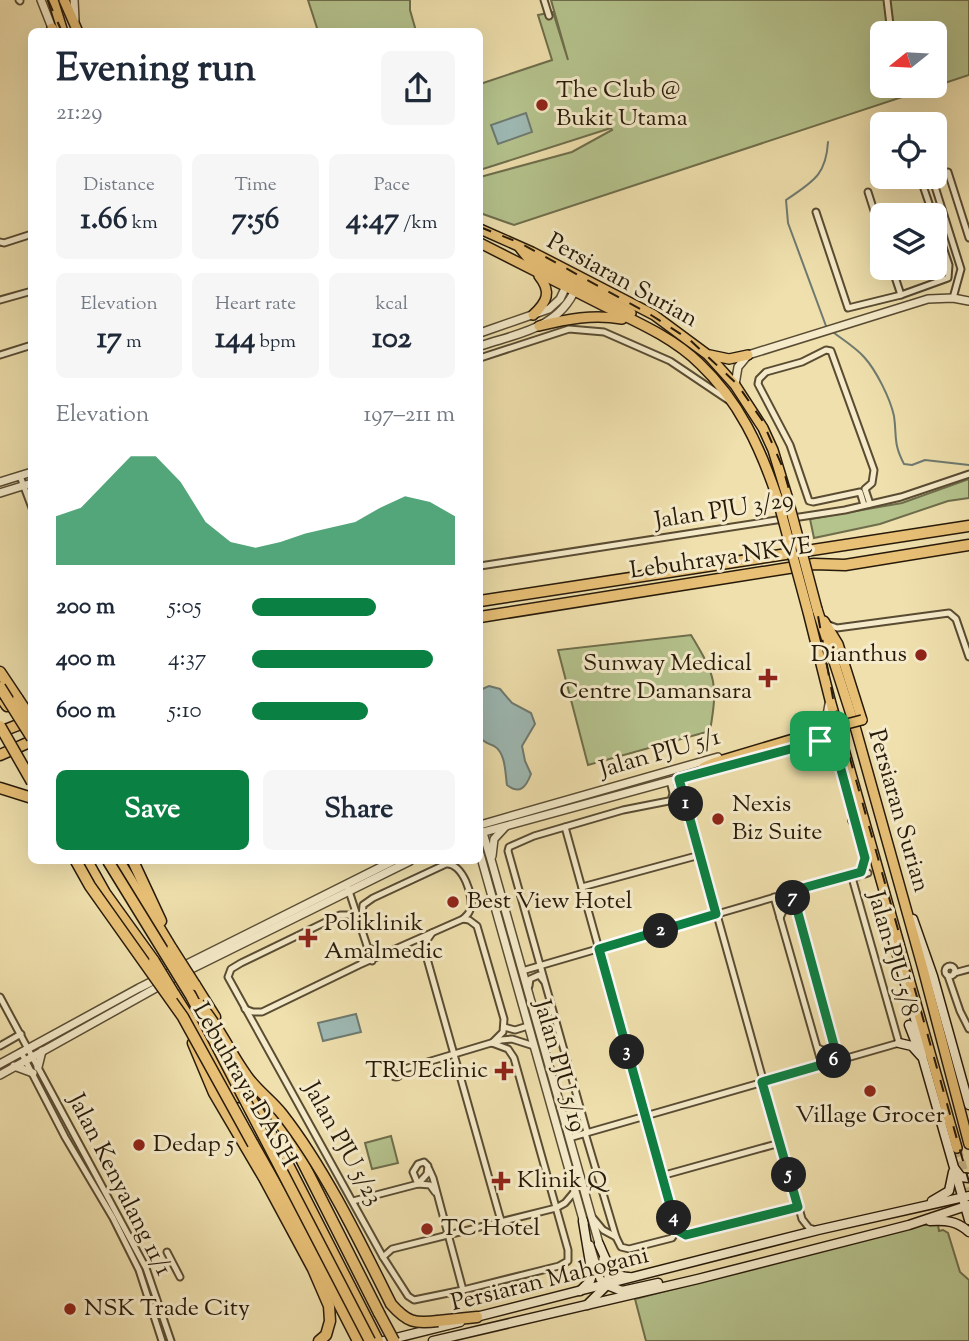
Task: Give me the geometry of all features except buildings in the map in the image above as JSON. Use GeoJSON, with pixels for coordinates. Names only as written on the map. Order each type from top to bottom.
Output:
{"type":"FeatureCollection","features":[{"type":"Feature","properties":{"kind":"highway","name":"Lebuhraya NKVE"},"geometry":{"type":"LineString","coordinates":[[483,601],[969,526]]}},
{"type":"Feature","properties":{"kind":"highway","name":"Lebuhraya NKVE"},"geometry":{"type":"LineString","coordinates":[[483,617],[814,564],[845,565],[969,545]]}},
{"type":"Feature","properties":{"kind":"highway"},"geometry":{"type":"LineString","coordinates":[[0,672],[28,714]]}},
{"type":"Feature","properties":{"kind":"highway"},"geometry":{"type":"LineString","coordinates":[[0,687],[28,735]]}},
{"type":"Feature","properties":{"kind":"highway"},"geometry":{"type":"LineString","coordinates":[[0,696],[28,736]]}},
{"type":"Feature","properties":{"kind":"highway"},"geometry":{"type":"LineString","coordinates":[[28,721],[2,729],[28,775]]}},
{"type":"Feature","properties":{"kind":"highway"},"geometry":{"type":"LineString","coordinates":[[0,755],[28,744]]}},
{"type":"Feature","properties":{"kind":"highway"},"geometry":{"type":"LineString","coordinates":[[0,788],[28,796]]}},
{"type":"Feature","properties":{"kind":"highway","name":"Lebuhraya DASH"},"geometry":{"type":"LineString","coordinates":[[78,864],[90,886],[183,1017],[296,1220],[358,1341]]}},
{"type":"Feature","properties":{"kind":"highway"},"geometry":{"type":"LineString","coordinates":[[89,864],[105,892],[154,961],[263,1135],[282,1153]]}},
{"type":"Feature","properties":{"kind":"highway"},"geometry":{"type":"LineString","coordinates":[[108,864],[169,952],[282,1153],[378,1341]]}},
{"type":"Feature","properties":{"kind":"highway","name":"Lebuhraya DASH"},"geometry":{"type":"LineString","coordinates":[[108,864],[190,991],[370,1341]]}},
{"type":"Feature","properties":{"kind":"highway"},"geometry":{"type":"LineString","coordinates":[[121,864],[163,933]]}},
{"type":"Feature","properties":{"kind":"highway"},"geometry":{"type":"LineString","coordinates":[[134,864],[159,916],[169,952]]}},
{"type":"Feature","properties":{"kind":"highway"},"geometry":{"type":"LineString","coordinates":[[190,991],[294,1145],[394,1341]]}},
{"type":"Feature","properties":{"kind":"highway"},"geometry":{"type":"LineString","coordinates":[[190,991],[209,1014],[231,1054],[253,1085],[281,1113],[316,1166],[391,1304],[403,1317],[419,1323],[477,1317]]}},
{"type":"Feature","properties":{"kind":"highway"},"geometry":{"type":"LineString","coordinates":[[183,1017],[214,1093],[264,1178],[313,1269],[329,1306],[330,1321],[326,1335],[319,1341]]}},
{"type":"Feature","properties":{"kind":"main road"},"geometry":{"type":"LineString","coordinates":[[53,0],[61,28]]}},
{"type":"Feature","properties":{"kind":"main road"},"geometry":{"type":"LineString","coordinates":[[64,0],[76,28]]}},
{"type":"Feature","properties":{"kind":"main road","name":"Persiaran Surian"},"geometry":{"type":"LineString","coordinates":[[483,230],[654,315],[708,355],[732,382],[763,428],[773,450],[782,496],[814,612],[856,730],[969,1144]]}},
{"type":"Feature","properties":{"kind":"main road","name":"Persiaran Surian"},"geometry":{"type":"LineString","coordinates":[[483,245],[536,272],[572,286],[689,353],[733,404],[754,436],[782,496]]}},
{"type":"Feature","properties":{"kind":"main road"},"geometry":{"type":"LineString","coordinates":[[519,247],[528,258],[572,286],[669,334],[691,348],[732,382]]}},
{"type":"Feature","properties":{"kind":"main road"},"geometry":{"type":"LineString","coordinates":[[533,316],[544,306],[548,292],[536,272]]}},
{"type":"Feature","properties":{"kind":"main road"},"geometry":{"type":"LineString","coordinates":[[539,326],[587,317],[634,321]]}},
{"type":"Feature","properties":{"kind":"main road"},"geometry":{"type":"LineString","coordinates":[[708,355],[729,359],[748,355]]}},
{"type":"Feature","properties":{"kind":"main road"},"geometry":{"type":"LineString","coordinates":[[698,774],[704,766],[713,763],[862,720],[838,644],[826,623],[814,612]]}},
{"type":"Feature","properties":{"kind":"main road","name":"Persiaran Surian"},"geometry":{"type":"LineString","coordinates":[[814,612],[830,700],[957,1148]]}},
{"type":"Feature","properties":{"kind":"main road"},"geometry":{"type":"LineString","coordinates":[[853,820],[871,846]]}},
{"type":"Feature","properties":{"kind":"main road"},"geometry":{"type":"LineString","coordinates":[[866,874],[879,877]]}},
{"type":"Feature","properties":{"kind":"main road","name":"Persiaran Surian"},"geometry":{"type":"LineString","coordinates":[[884,890],[887,920],[952,1165],[966,1201],[969,1220]]}},
{"type":"Feature","properties":{"kind":"main road"},"geometry":{"type":"LineString","coordinates":[[903,898],[913,919]]}},
{"type":"Feature","properties":{"kind":"main road","name":"Persiaran Surian"},"geometry":{"type":"LineString","coordinates":[[913,919],[966,1081],[969,1105]]}},
{"type":"Feature","properties":{"kind":"main road"},"geometry":{"type":"LineString","coordinates":[[909,1025],[923,1059]]}},
{"type":"Feature","properties":{"kind":"main road"},"geometry":{"type":"LineString","coordinates":[[899,1043],[912,1046],[923,1059]]}},
{"type":"Feature","properties":{"kind":"main road"},"geometry":{"type":"LineString","coordinates":[[952,1165],[961,1177],[969,1178]]}},
{"type":"Feature","properties":{"kind":"main road"},"geometry":{"type":"LineString","coordinates":[[895,1213],[918,1207],[949,1191],[952,1165]]}},
{"type":"Feature","properties":{"kind":"main road","name":"Persiaran Mahogani"},"geometry":{"type":"LineString","coordinates":[[384,1341],[818,1230],[966,1201]]}},
{"type":"Feature","properties":{"kind":"main road","name":"Persiaran Mahogani"},"geometry":{"type":"LineString","coordinates":[[433,1341],[599,1304],[919,1222],[966,1201]]}},
{"type":"Feature","properties":{"kind":"main road"},"geometry":{"type":"LineString","coordinates":[[577,1293],[586,1287],[592,1275],[587,1218]]}},
{"type":"Feature","properties":{"kind":"main road"},"geometry":{"type":"LineString","coordinates":[[919,1222],[959,1223],[969,1232]]}},
{"type":"Feature","properties":{"kind":"main road"},"geometry":{"type":"LineString","coordinates":[[599,1244],[610,1268],[619,1277],[646,1275]]}},
{"type":"Feature","properties":{"kind":"main road"},"geometry":{"type":"LineString","coordinates":[[587,1305],[607,1285],[622,1291],[659,1283],[669,1285]]}},
{"type":"Feature","properties":{"kind":"street"},"geometry":{"type":"LineString","coordinates":[[41,0],[52,28]]}},
{"type":"Feature","properties":{"kind":"street"},"geometry":{"type":"LineString","coordinates":[[74,0],[77,28]]}},
{"type":"Feature","properties":{"kind":"street"},"geometry":{"type":"LineString","coordinates":[[544,0],[549,16]]}},
{"type":"Feature","properties":{"kind":"street"},"geometry":{"type":"LineString","coordinates":[[887,0],[890,21]]}},
{"type":"Feature","properties":{"kind":"street"},"geometry":{"type":"LineString","coordinates":[[948,172],[969,238]]}},
{"type":"Feature","properties":{"kind":"street"},"geometry":{"type":"LineString","coordinates":[[868,192],[872,203]]}},
{"type":"Feature","properties":{"kind":"street"},"geometry":{"type":"LineString","coordinates":[[817,212],[848,308],[901,295],[944,280]]}},
{"type":"Feature","properties":{"kind":"street"},"geometry":{"type":"LineString","coordinates":[[947,224],[961,269],[953,298]]}},
{"type":"Feature","properties":{"kind":"street"},"geometry":{"type":"LineString","coordinates":[[0,242],[28,235]]}},
{"type":"Feature","properties":{"kind":"street"},"geometry":{"type":"LineString","coordinates":[[947,259],[950,274],[947,277]]}},
{"type":"Feature","properties":{"kind":"street"},"geometry":{"type":"LineString","coordinates":[[896,280],[901,295]]}},
{"type":"Feature","properties":{"kind":"street"},"geometry":{"type":"LineString","coordinates":[[483,332],[533,316],[556,304],[572,286]]}},
{"type":"Feature","properties":{"kind":"street"},"geometry":{"type":"LineString","coordinates":[[483,345],[555,319],[563,312],[572,286]]}},
{"type":"Feature","properties":{"kind":"street"},"geometry":{"type":"LineString","coordinates":[[0,300],[28,292]]}},
{"type":"Feature","properties":{"kind":"street"},"geometry":{"type":"LineString","coordinates":[[732,382],[738,367],[748,355],[928,299],[953,298],[969,301]]}},
{"type":"Feature","properties":{"kind":"street"},"geometry":{"type":"LineString","coordinates":[[483,357],[569,329],[604,332],[670,361],[733,404]]}},
{"type":"Feature","properties":{"kind":"street"},"geometry":{"type":"LineString","coordinates":[[0,355],[28,346]]}},
{"type":"Feature","properties":{"kind":"street"},"geometry":{"type":"LineString","coordinates":[[826,350],[831,351],[874,470],[872,483],[866,489],[867,505],[860,492],[809,501],[790,445],[758,384],[766,372],[802,362],[826,350]]}},
{"type":"Feature","properties":{"kind":"street","name":"Jalan PJU 3/29"},"geometry":{"type":"LineString","coordinates":[[483,566],[867,505],[901,497],[969,474]]}},
{"type":"Feature","properties":{"kind":"street"},"geometry":{"type":"LineString","coordinates":[[20,476],[28,498]]}},
{"type":"Feature","properties":{"kind":"street"},"geometry":{"type":"LineString","coordinates":[[0,482],[20,476],[28,477]]}},
{"type":"Feature","properties":{"kind":"street"},"geometry":{"type":"LineString","coordinates":[[0,493],[23,486],[28,480]]}},
{"type":"Feature","properties":{"kind":"street"},"geometry":{"type":"LineString","coordinates":[[826,623],[837,628],[949,613],[956,619],[969,657]]}},
{"type":"Feature","properties":{"kind":"street"},"geometry":{"type":"LineString","coordinates":[[522,971],[861,872],[865,858],[839,765],[832,743],[820,741],[825,733],[818,729],[826,721],[830,700]]}},
{"type":"Feature","properties":{"kind":"street","name":"Jalan PJU 5/1"},"geometry":{"type":"LineString","coordinates":[[483,829],[818,729]]}},
{"type":"Feature","properties":{"kind":"street","name":"Jalan PJU 5/1"},"geometry":{"type":"LineString","coordinates":[[483,830],[506,826],[820,741]]}},
{"type":"Feature","properties":{"kind":"street"},"geometry":{"type":"LineString","coordinates":[[679,779],[798,1207],[809,1228],[818,1230]]}},
{"type":"Feature","properties":{"kind":"street"},"geometry":{"type":"LineString","coordinates":[[670,781],[673,793],[671,801]]}},
{"type":"Feature","properties":{"kind":"street"},"geometry":{"type":"LineString","coordinates":[[677,1230],[672,1238],[629,1250],[621,1247],[616,1237],[508,852],[513,844],[623,810],[684,798]]}},
{"type":"Feature","properties":{"kind":"street"},"geometry":{"type":"LineString","coordinates":[[492,863],[494,839],[506,826]]}},
{"type":"Feature","properties":{"kind":"street"},"geometry":{"type":"LineString","coordinates":[[565,828],[677,1230],[690,1235],[798,1207]]}},
{"type":"Feature","properties":{"kind":"street","name":"Jalan PJU 5/19"},"geometry":{"type":"LineString","coordinates":[[483,838],[569,1138],[600,1279],[607,1285]]}},
{"type":"Feature","properties":{"kind":"street"},"geometry":{"type":"LineString","coordinates":[[582,887],[700,855]]}},
{"type":"Feature","properties":{"kind":"street"},"geometry":{"type":"LineString","coordinates":[[348,888],[388,864]]}},
{"type":"Feature","properties":{"kind":"street"},"geometry":{"type":"LineString","coordinates":[[0,1074],[15,1066],[27,1054],[180,971],[348,888],[403,864]]}},
{"type":"Feature","properties":{"kind":"street"},"geometry":{"type":"LineString","coordinates":[[361,927],[363,905],[446,864]]}},
{"type":"Feature","properties":{"kind":"street"},"geometry":{"type":"LineString","coordinates":[[453,864],[459,868],[472,902],[471,909],[463,919]]}},
{"type":"Feature","properties":{"kind":"street","name":"Jalan PJU 5/19"},"geometry":{"type":"LineString","coordinates":[[483,864],[575,1191],[587,1218]]}},
{"type":"Feature","properties":{"kind":"street","name":"Jalan PJU 5/8"},"geometry":{"type":"LineString","coordinates":[[851,874],[899,1043]]}},
{"type":"Feature","properties":{"kind":"street"},"geometry":{"type":"LineString","coordinates":[[348,888],[372,961]]}},
{"type":"Feature","properties":{"kind":"street"},"geometry":{"type":"LineString","coordinates":[[792,891],[838,1060]]}},
{"type":"Feature","properties":{"kind":"street"},"geometry":{"type":"LineString","coordinates":[[774,897],[822,1065]]}},
{"type":"Feature","properties":{"kind":"street"},"geometry":{"type":"LineString","coordinates":[[780,918],[783,911],[788,909],[793,909],[798,914]]}},
{"type":"Feature","properties":{"kind":"street","name":"Jalan PJU 5/23"},"geometry":{"type":"LineString","coordinates":[[361,927],[349,915],[340,915],[241,963],[231,969],[228,977],[383,1257],[408,1296],[418,1300],[463,1290]]}},
{"type":"Feature","properties":{"kind":"street"},"geometry":{"type":"LineString","coordinates":[[245,1009],[262,1012],[372,961],[387,951],[463,919],[477,926],[505,1027],[492,1043]]}},
{"type":"Feature","properties":{"kind":"street"},"geometry":{"type":"LineString","coordinates":[[436,929],[427,938],[424,948],[501,1221]]}},
{"type":"Feature","properties":{"kind":"street"},"geometry":{"type":"LineString","coordinates":[[408,943],[424,948]]}},
{"type":"Feature","properties":{"kind":"street"},"geometry":{"type":"LineString","coordinates":[[368,948],[379,952],[387,951]]}},
{"type":"Feature","properties":{"kind":"street"},"geometry":{"type":"LineString","coordinates":[[359,965],[366,958],[368,948]]}},
{"type":"Feature","properties":{"kind":"street"},"geometry":{"type":"LineString","coordinates":[[969,969],[951,974],[960,1011],[969,1029]]}},
{"type":"Feature","properties":{"kind":"street"},"geometry":{"type":"LineString","coordinates":[[528,993],[531,977],[539,975],[545,984]]}},
{"type":"Feature","properties":{"kind":"street","name":"Jalan Kenyalang 11/1"},"geometry":{"type":"LineString","coordinates":[[0,997],[21,1034],[27,1054],[146,1268],[172,1341]]}},
{"type":"Feature","properties":{"kind":"street"},"geometry":{"type":"LineString","coordinates":[[258,1034],[257,1022],[262,1012]]}},
{"type":"Feature","properties":{"kind":"street"},"geometry":{"type":"LineString","coordinates":[[0,1064],[42,1050],[82,1023]]}},
{"type":"Feature","properties":{"kind":"street"},"geometry":{"type":"LineString","coordinates":[[505,1027],[515,1030],[528,1026]]}},
{"type":"Feature","properties":{"kind":"street"},"geometry":{"type":"LineString","coordinates":[[0,1046],[21,1034]]}},
{"type":"Feature","properties":{"kind":"street"},"geometry":{"type":"LineString","coordinates":[[401,1070],[512,1039],[534,1046]]}},
{"type":"Feature","properties":{"kind":"street"},"geometry":{"type":"LineString","coordinates":[[418,1184],[413,1174],[418,1164],[424,1162],[437,1194],[463,1290],[559,1266],[568,1261],[569,1256],[514,1058],[508,1049],[492,1043]]}},
{"type":"Feature","properties":{"kind":"street"},"geometry":{"type":"LineString","coordinates":[[818,1048],[827,1052],[831,1050],[833,1043]]}},
{"type":"Feature","properties":{"kind":"street"},"geometry":{"type":"LineString","coordinates":[[569,1138],[899,1043]]}},
{"type":"Feature","properties":{"kind":"street"},"geometry":{"type":"LineString","coordinates":[[15,1066],[36,1070],[42,1050]]}},
{"type":"Feature","properties":{"kind":"street","name":"Jalan Kenyalang 11/1"},"geometry":{"type":"LineString","coordinates":[[36,1070],[65,1137],[113,1217],[139,1270],[162,1341]]}},
{"type":"Feature","properties":{"kind":"street"},"geometry":{"type":"LineString","coordinates":[[562,1113],[573,1120],[581,1111]]}},
{"type":"Feature","properties":{"kind":"street"},"geometry":{"type":"LineString","coordinates":[[661,1176],[780,1143]]}},
{"type":"Feature","properties":{"kind":"street"},"geometry":{"type":"LineString","coordinates":[[418,1184],[429,1169]]}},
{"type":"Feature","properties":{"kind":"street"},"geometry":{"type":"LineString","coordinates":[[353,1201],[418,1184],[430,1185],[437,1194]]}},
{"type":"Feature","properties":{"kind":"street"},"geometry":{"type":"LineString","coordinates":[[383,1257],[392,1249],[556,1208],[565,1203],[575,1191]]}},
{"type":"Feature","properties":{"kind":"street"},"geometry":{"type":"LineString","coordinates":[[587,1218],[616,1237]]}},
{"type":"Feature","properties":{"kind":"street"},"geometry":{"type":"LineString","coordinates":[[587,1218],[599,1244],[608,1276],[607,1285]]}},
{"type":"Feature","properties":{"kind":"street"},"geometry":{"type":"LineString","coordinates":[[793,1237],[801,1227],[802,1219]]}},
{"type":"Feature","properties":{"kind":"street"},"geometry":{"type":"LineString","coordinates":[[167,1252],[180,1277]]}},
{"type":"Feature","properties":{"kind":"green space"},"geometry":{"type":"Polygon","coordinates":[[[308,0],[410,0],[415,28],[317,28],[308,0]]]}},
{"type":"Feature","properties":{"kind":"green space"},"geometry":{"type":"Polygon","coordinates":[[[551,0],[969,0],[969,75],[947,82],[947,21],[870,21],[870,98],[899,98],[514,225],[483,214],[483,176],[572,152],[612,130],[611,128],[483,169],[483,83],[552,60],[538,15],[553,12],[568,60],[551,0]]]}},
{"type":"Feature","properties":{"kind":"green space"},"geometry":{"type":"Polygon","coordinates":[[[969,479],[969,498],[948,501],[880,524],[814,538],[810,519],[902,503],[969,479]]]}},
{"type":"Feature","properties":{"kind":"green space"},"geometry":{"type":"Polygon","coordinates":[[[691,635],[706,661],[713,681],[714,702],[710,731],[588,765],[558,650],[691,635]]]}},
{"type":"Feature","properties":{"kind":"green space"},"geometry":{"type":"Polygon","coordinates":[[[391,1136],[398,1163],[372,1169],[365,1143],[391,1136]]]}},
{"type":"Feature","properties":{"kind":"green space"},"geometry":{"type":"Polygon","coordinates":[[[919,1225],[938,1225],[939,1231],[948,1233],[960,1272],[969,1280],[969,1341],[646,1341],[635,1299],[919,1225]]]}},
{"type":"Feature","properties":{"kind":"water"},"geometry":{"type":"Polygon","coordinates":[[[526,113],[532,132],[498,144],[491,125],[526,113]]]}},
{"type":"Feature","properties":{"kind":"water"},"geometry":{"type":"Polygon","coordinates":[[[489,686],[500,689],[512,703],[531,713],[535,724],[522,746],[531,774],[522,788],[516,789],[507,785],[501,753],[483,740],[483,689],[489,686]]]}},
{"type":"Feature","properties":{"kind":"water"},"geometry":{"type":"Polygon","coordinates":[[[356,1014],[361,1032],[323,1041],[318,1023],[356,1014]]]}},
{"type":"Feature","properties":{"kind":"waterway"},"geometry":{"type":"LineString","coordinates":[[826,326],[788,223],[786,200],[810,183],[821,171],[828,142]]}},
{"type":"Feature","properties":{"kind":"waterway"},"geometry":{"type":"LineString","coordinates":[[833,332],[860,353],[878,377],[892,409],[897,445],[904,464],[912,465],[925,460],[969,465]]}},
{"type":"Feature","properties":{"kind":"tunnel"},"geometry":{"type":"LineString","coordinates":[[855,888],[859,877],[865,874]]}},
{"type":"Feature","properties":{"kind":"tunnel"},"geometry":{"type":"LineString","coordinates":[[957,1148],[969,1190]]}},
{"type":"Feature","properties":{"kind":"railway"},"geometry":{"type":"LineString","coordinates":[[48,0],[60,28]]}},
{"type":"Feature","properties":{"kind":"railway"},"geometry":{"type":"LineString","coordinates":[[483,228],[520,243],[651,315],[690,340],[737,384],[762,420],[783,468],[806,550],[833,698],[969,1182]]}},
{"type":"Feature","properties":{"kind":"place","name":"The Club @ Bukit Utama"},"geometry":{"type":"Point","coordinates":[542,105]}},
{"type":"Feature","properties":{"kind":"place","name":"Dianthus"},"geometry":{"type":"Point","coordinates":[921,655]}},
{"type":"Feature","properties":{"kind":"place","name":"Sunway Medical Centre Damansara"},"geometry":{"type":"Point","coordinates":[768,678]}},
{"type":"Feature","properties":{"kind":"place","name":"Nexis Biz Suite"},"geometry":{"type":"Point","coordinates":[718,819]}},
{"type":"Feature","properties":{"kind":"place","name":"Best View Hotel"},"geometry":{"type":"Point","coordinates":[453,902]}},
{"type":"Feature","properties":{"kind":"place","name":"Poliklinik Amalmedic"},"geometry":{"type":"Point","coordinates":[308,938]}},
{"type":"Feature","properties":{"kind":"place","name":"TRUEclinic"},"geometry":{"type":"Point","coordinates":[504,1071]}},
{"type":"Feature","properties":{"kind":"place","name":"Village Grocer"},"geometry":{"type":"Point","coordinates":[870,1091]}},
{"type":"Feature","properties":{"kind":"place","name":"Dedap 5"},"geometry":{"type":"Point","coordinates":[139,1145]}},
{"type":"Feature","properties":{"kind":"place","name":"Klinik Q"},"geometry":{"type":"Point","coordinates":[501,1181]}},
{"type":"Feature","properties":{"kind":"place","name":"TC Hotel"},"geometry":{"type":"Point","coordinates":[427,1229]}},
{"type":"Feature","properties":{"kind":"place","name":"NSK Trade City"},"geometry":{"type":"Point","coordinates":[70,1309]}},
{"type":"Feature","properties":{"kind":"route"},"geometry":{"type":"LineString","coordinates":[[820,741],[829,741],[836,751],[865,858],[861,872],[792,891],[838,1060],[762,1082],[798,1207],[686,1235],[677,1230],[599,949],[716,914],[679,779],[820,741]]}}]}
